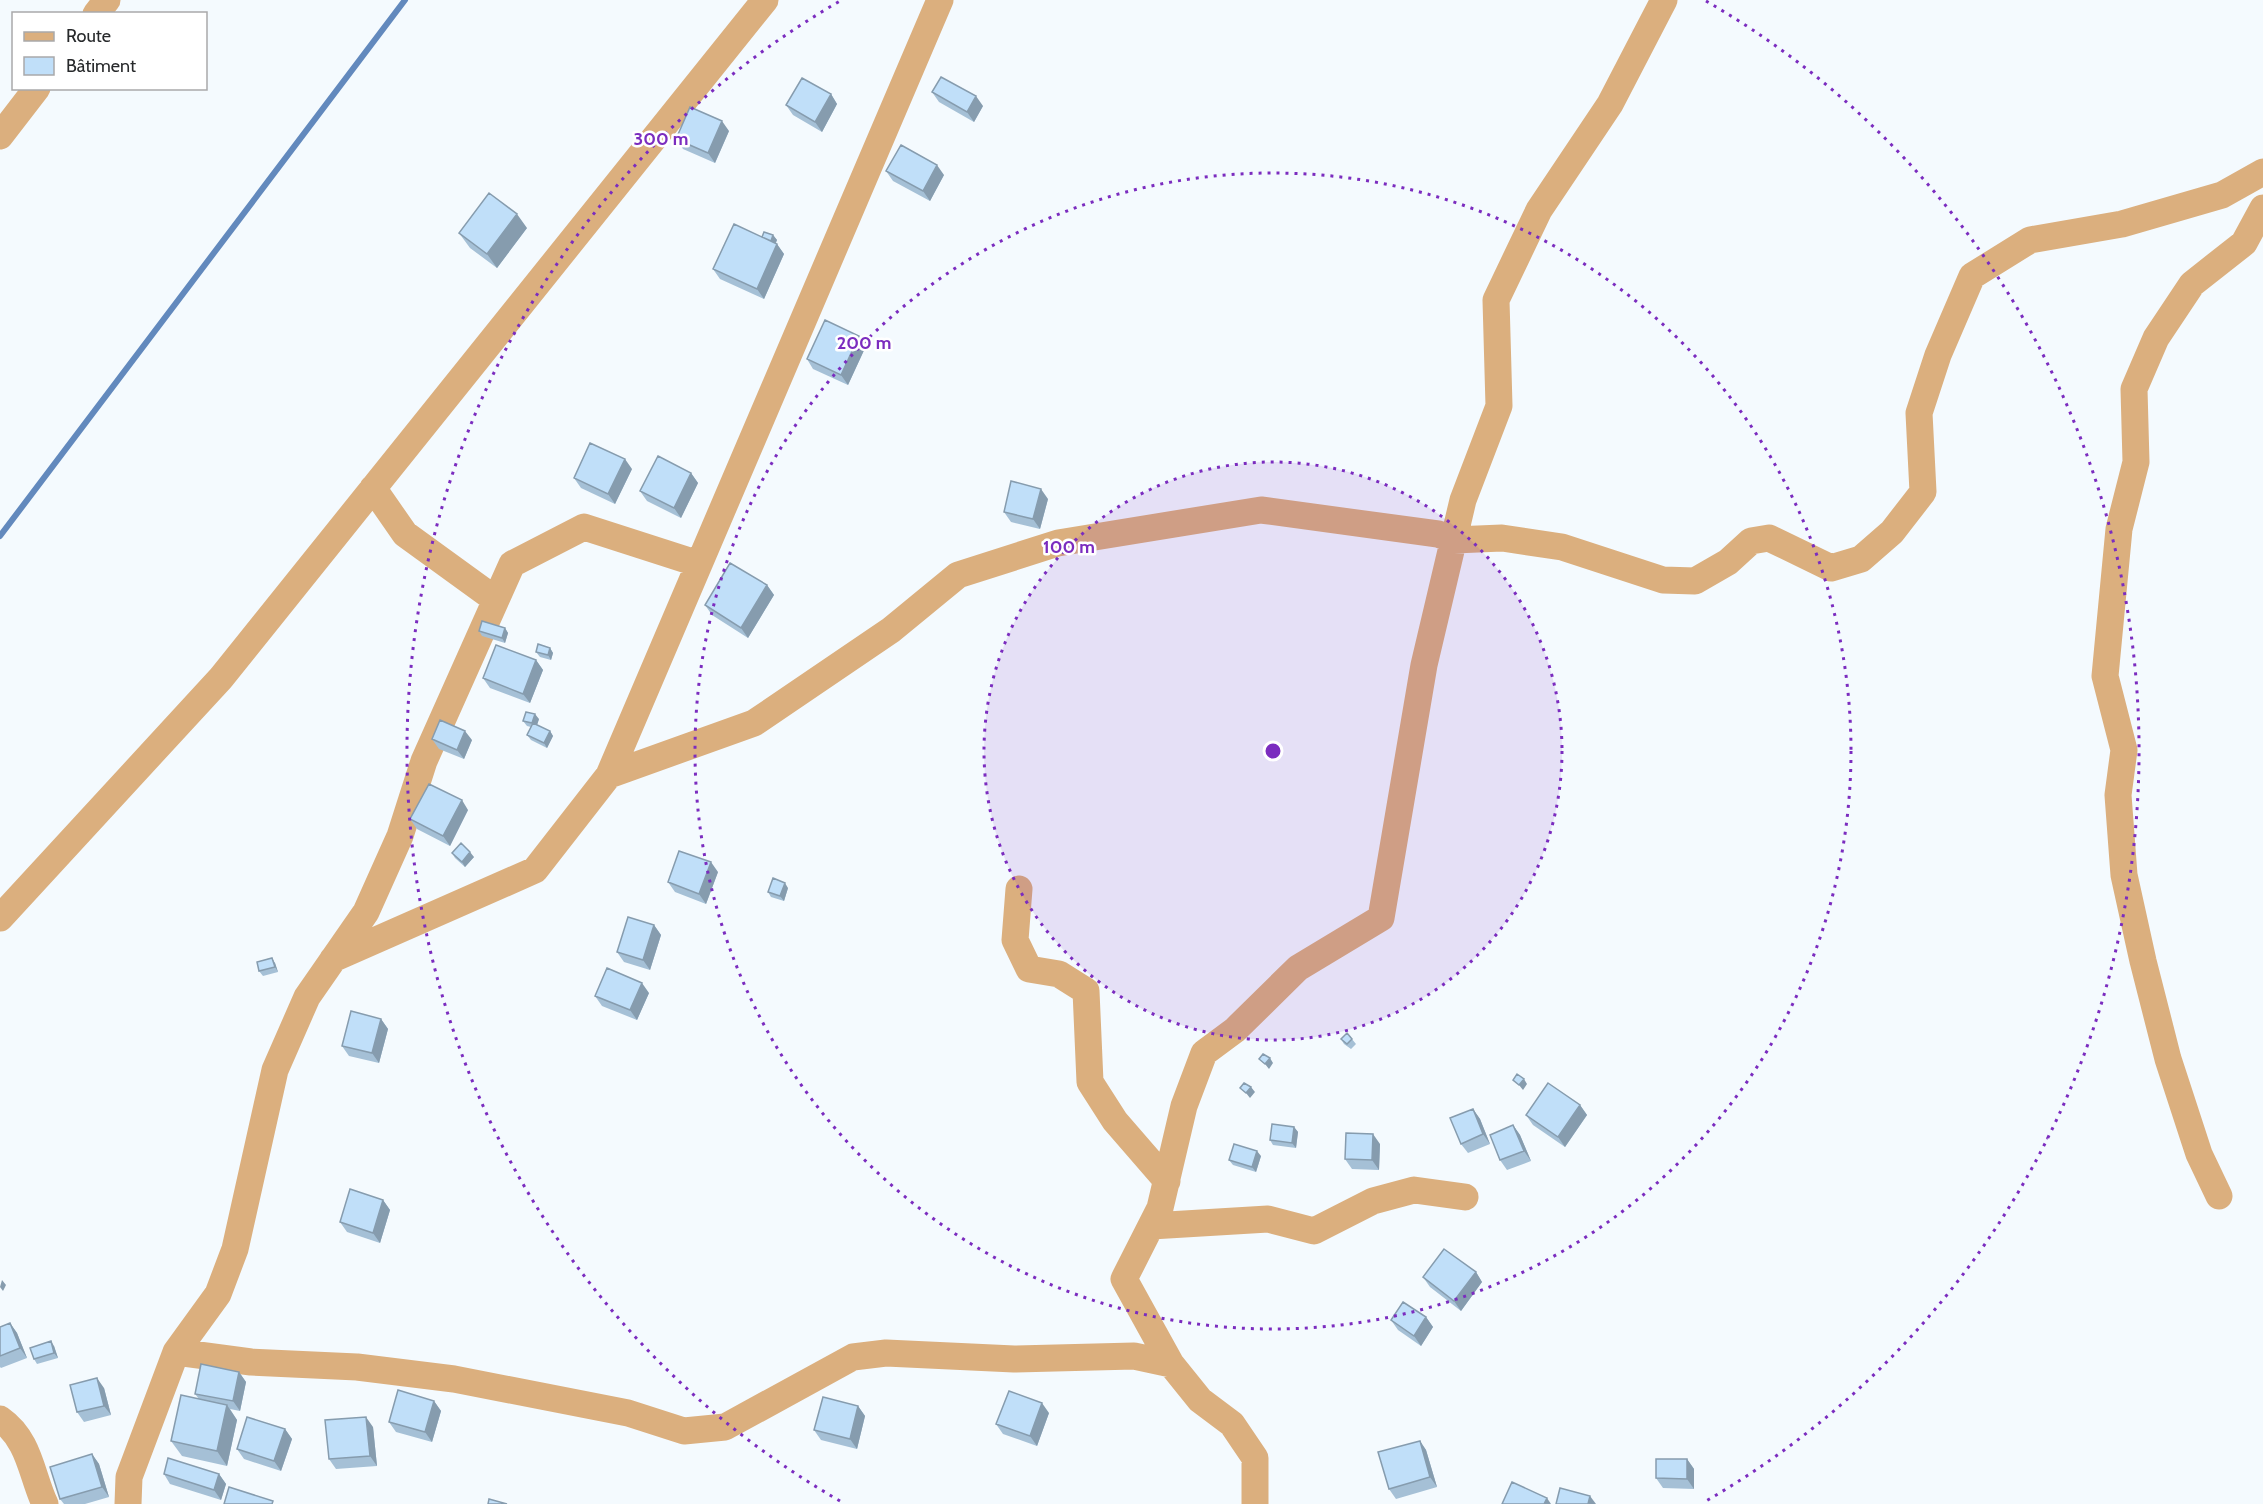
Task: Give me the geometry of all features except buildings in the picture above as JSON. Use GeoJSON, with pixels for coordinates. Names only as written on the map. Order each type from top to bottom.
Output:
{"type":"FeatureCollection","features":[{"type":"Feature","properties":{"kind":"street"},"geometry":{"type":"LineString","coordinates":[[98,12],[107,0]]}},
{"type":"Feature","properties":{"kind":"street"},"geometry":{"type":"LineString","coordinates":[[0,918],[221,678],[765,0]]}},
{"type":"Feature","properties":{"kind":"street"},"geometry":{"type":"LineString","coordinates":[[333,960],[535,870],[609,775],[940,0]]}},
{"type":"Feature","properties":{"kind":"street"},"geometry":{"type":"LineString","coordinates":[[1255,1504],[1255,1458],[1232,1424],[1200,1400],[1171,1364],[1146,1314],[1124,1279],[1160,1208],[1184,1106],[1204,1053],[1235,1030],[1298,968],[1381,918],[1424,665],[1463,500],[1499,406],[1496,300],[1539,210],[1610,104],[1664,0]]}},
{"type":"Feature","properties":{"kind":"street"},"geometry":{"type":"LineString","coordinates":[[0,136],[35,90]]}},
{"type":"Feature","properties":{"kind":"street"},"geometry":{"type":"LineString","coordinates":[[609,775],[754,723],[891,630],[958,575],[1058,543],[1261,510],[1438,534],[1454,540],[1502,538],[1562,547],[1663,580],[1695,581],[1728,562],[1751,541],[1769,538],[1831,568],[1862,559],[1892,532],[1923,492],[1919,413],[1938,355],[1972,276],[2030,240],[2122,224],[2178,208],[2222,195],[2263,172]]}},
{"type":"Feature","properties":{"kind":"street"},"geometry":{"type":"LineString","coordinates":[[2219,1196],[2199,1154],[2168,1059],[2142,961],[2124,875],[2118,795],[2124,750],[2105,676],[2119,529],[2136,462],[2134,389],[2156,338],[2192,284],[2244,243],[2263,208]]}},
{"type":"Feature","properties":{"kind":"street"},"geometry":{"type":"LineString","coordinates":[[373,488],[405,534],[496,600]]}},
{"type":"Feature","properties":{"kind":"street"},"geometry":{"type":"LineString","coordinates":[[128,1504],[129,1477],[176,1353],[218,1294],[235,1249],[275,1070],[307,997],[366,912],[400,836],[424,761],[512,564],[584,527],[699,564]]}},
{"type":"Feature","properties":{"kind":"street"},"geometry":{"type":"LineString","coordinates":[[1019,889],[1015,940],[1029,969],[1059,974],[1086,992],[1090,1082],[1115,1121],[1167,1181]]}},
{"type":"Feature","properties":{"kind":"street"},"geometry":{"type":"LineString","coordinates":[[1151,1226],[1268,1219],[1314,1231],[1373,1201],[1414,1190],[1465,1197]]}},
{"type":"Feature","properties":{"kind":"street"},"geometry":{"type":"LineString","coordinates":[[176,1353],[251,1362],[357,1367],[454,1379],[628,1413],[684,1431],[724,1427],[853,1357],[886,1353],[1014,1359],[1134,1356],[1171,1364]]}},
{"type":"Feature","properties":{"kind":"street"},"geometry":{"type":"LineString","coordinates":[[0,1419],[10,1426],[26,1449],[45,1504]]}},
{"type":"Feature","properties":{"kind":"waterway"},"geometry":{"type":"LineString","coordinates":[[0,536],[405,0]]}}]}
